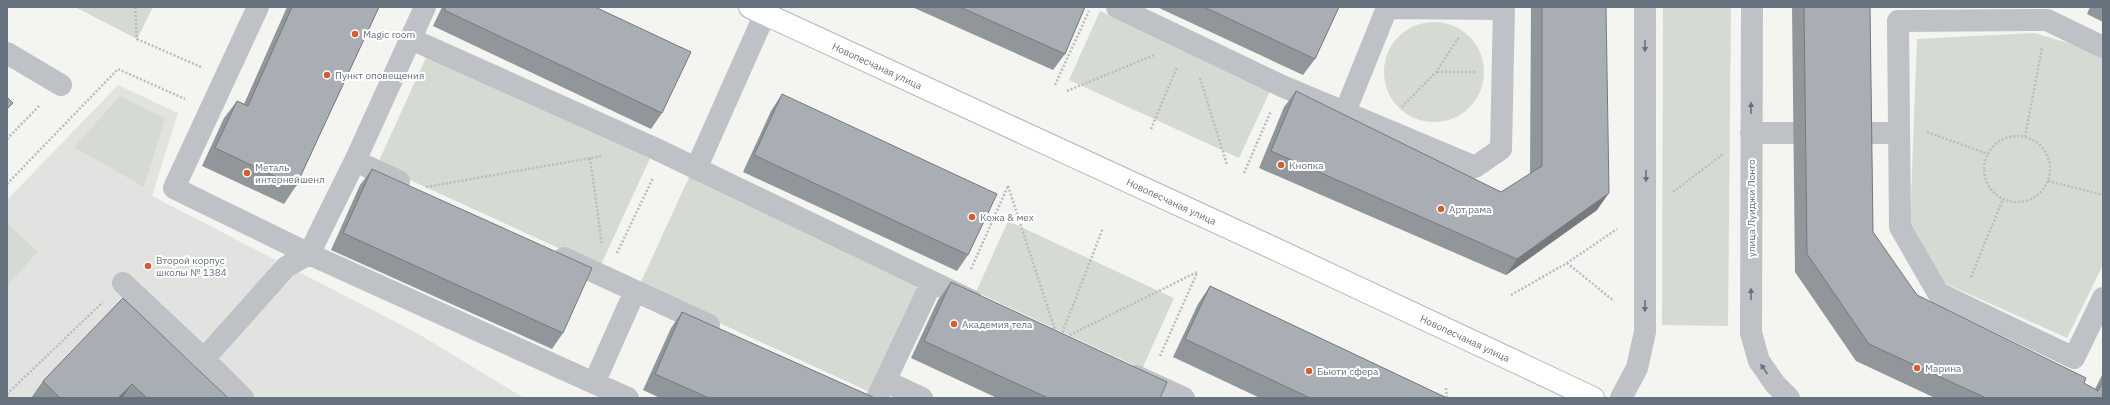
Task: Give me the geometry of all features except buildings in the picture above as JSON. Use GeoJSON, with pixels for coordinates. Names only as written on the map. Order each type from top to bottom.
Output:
{"type":"FeatureCollection","features":[{"type":"Feature","properties":{"kind":"main road","name":"Новопесчаная улица"},"geometry":{"type":"LineString","coordinates":[[761,9],[1592,398]]}},
{"type":"Feature","properties":{"kind":"street"},"geometry":{"type":"LineString","coordinates":[[258,7],[174,188],[309,254],[628,398]]}},
{"type":"Feature","properties":{"kind":"street"},"geometry":{"type":"LineString","coordinates":[[204,359],[286,267],[309,254],[355,161],[425,7]]}},
{"type":"Feature","properties":{"kind":"street"},"geometry":{"type":"LineString","coordinates":[[1117,7],[1282,86],[1475,167],[1501,149],[1504,8],[1387,8],[1345,112]]}},
{"type":"Feature","properties":{"kind":"street"},"geometry":{"type":"LineString","coordinates":[[1621,398],[1637,368],[1645,332],[1645,7]]}},
{"type":"Feature","properties":{"kind":"street","name":"улица Луиджи Лонго"},"geometry":{"type":"LineString","coordinates":[[1752,7],[1751,333],[1759,361],[1774,384],[1789,398]]}},
{"type":"Feature","properties":{"kind":"street"},"geometry":{"type":"LineString","coordinates":[[696,169],[761,9]]}},
{"type":"Feature","properties":{"kind":"street"},"geometry":{"type":"LineString","coordinates":[[2103,47],[2047,20],[1898,21],[1900,227],[1938,293],[1960,303],[1990,329],[2074,358],[2103,298]]}},
{"type":"Feature","properties":{"kind":"street"},"geometry":{"type":"LineString","coordinates":[[411,39],[664,154],[987,308]]}},
{"type":"Feature","properties":{"kind":"street"},"geometry":{"type":"LineString","coordinates":[[7,53],[60,85]]}},
{"type":"Feature","properties":{"kind":"street"},"geometry":{"type":"LineString","coordinates":[[1859,133],[1899,127]]}},
{"type":"Feature","properties":{"kind":"street"},"geometry":{"type":"LineString","coordinates":[[1751,133],[1793,133]]}},
{"type":"Feature","properties":{"kind":"street"},"geometry":{"type":"LineString","coordinates":[[355,161],[415,189]]}},
{"type":"Feature","properties":{"kind":"street"},"geometry":{"type":"LineString","coordinates":[[542,248],[730,334]]}},
{"type":"Feature","properties":{"kind":"street"},"geometry":{"type":"LineString","coordinates":[[922,398],[872,393],[932,282]]}},
{"type":"Feature","properties":{"kind":"street"},"geometry":{"type":"LineString","coordinates":[[123,283],[243,398]]}},
{"type":"Feature","properties":{"kind":"street"},"geometry":{"type":"LineString","coordinates":[[594,383],[635,291]]}},
{"type":"Feature","properties":{"kind":"street"},"geometry":{"type":"LineString","coordinates":[[1121,369],[1184,398]]}},
{"type":"Feature","properties":{"kind":"path"},"geometry":{"type":"LineString","coordinates":[[135,7],[137,39],[225,78]]}},
{"type":"Feature","properties":{"kind":"path"},"geometry":{"type":"LineString","coordinates":[[1055,85],[1091,7]]}},
{"type":"Feature","properties":{"kind":"path"},"geometry":{"type":"LineString","coordinates":[[1382,128],[1436,72],[1478,9]]}},
{"type":"Feature","properties":{"kind":"path"},"geometry":{"type":"LineString","coordinates":[[2025,137],[2047,20]]}},
{"type":"Feature","properties":{"kind":"path"},"geometry":{"type":"LineString","coordinates":[[1067,91],[1188,41]]}},
{"type":"Feature","properties":{"kind":"path"},"geometry":{"type":"LineString","coordinates":[[1151,129],[1188,41]]}},
{"type":"Feature","properties":{"kind":"path"},"geometry":{"type":"LineString","coordinates":[[1188,41],[1227,165]]}},
{"type":"Feature","properties":{"kind":"path"},"geometry":{"type":"LineString","coordinates":[[7,184],[118,69],[188,100]]}},
{"type":"Feature","properties":{"kind":"path"},"geometry":{"type":"LineString","coordinates":[[1436,72],[1503,72]]}},
{"type":"Feature","properties":{"kind":"path"},"geometry":{"type":"LineString","coordinates":[[7,139],[60,85]]}},
{"type":"Feature","properties":{"kind":"path"},"geometry":{"type":"LineString","coordinates":[[1244,173],[1282,86]]}},
{"type":"Feature","properties":{"kind":"path"},"geometry":{"type":"LineString","coordinates":[[1899,127],[1988,154]]}},
{"type":"Feature","properties":{"kind":"path"},"geometry":{"type":"LineString","coordinates":[[1511,295],[1567,263],[1614,230],[1646,212],[1751,133]]}},
{"type":"Feature","properties":{"kind":"path"},"geometry":{"type":"LineString","coordinates":[[2015,136],[2025,137],[2044,149],[2050,170],[2048,181],[2043,190],[2025,201],[2014,202],[2004,199],[1988,185],[1984,164],[1994,145],[2004,139],[2015,136]]}},
{"type":"Feature","properties":{"kind":"path"},"geometry":{"type":"LineString","coordinates":[[606,277],[664,154]]}},
{"type":"Feature","properties":{"kind":"path"},"geometry":{"type":"LineString","coordinates":[[415,189],[604,156]]}},
{"type":"Feature","properties":{"kind":"path"},"geometry":{"type":"LineString","coordinates":[[590,158],[606,277]]}},
{"type":"Feature","properties":{"kind":"path"},"geometry":{"type":"LineString","coordinates":[[2048,181],[2103,195]]}},
{"type":"Feature","properties":{"kind":"path"},"geometry":{"type":"LineString","coordinates":[[959,295],[1008,186],[1058,341]]}},
{"type":"Feature","properties":{"kind":"path"},"geometry":{"type":"LineString","coordinates":[[1960,303],[2004,199]]}},
{"type":"Feature","properties":{"kind":"path"},"geometry":{"type":"LineString","coordinates":[[1058,341],[1103,228]]}},
{"type":"Feature","properties":{"kind":"path"},"geometry":{"type":"LineString","coordinates":[[1567,263],[1614,301]]}},
{"type":"Feature","properties":{"kind":"path"},"geometry":{"type":"LineString","coordinates":[[1058,341],[1197,272],[1148,382]]}},
{"type":"Feature","properties":{"kind":"path"},"geometry":{"type":"LineString","coordinates":[[7,394],[123,283]]}},
{"type":"Feature","properties":{"kind":"path"},"geometry":{"type":"LineString","coordinates":[[1446,388],[1447,398]]}},
{"type":"Feature","properties":{"kind":"shaded area"},"geometry":{"type":"Polygon","coordinates":[[[75,7],[153,7],[137,39],[75,7]]]}},
{"type":"Feature","properties":{"kind":"shaded area"},"geometry":{"type":"Polygon","coordinates":[[[1663,7],[1731,7],[1728,326],[1662,325],[1663,7]]]}},
{"type":"Feature","properties":{"kind":"shaded area"},"geometry":{"type":"Polygon","coordinates":[[[1100,11],[1271,89],[1239,158],[1069,80],[1100,11]]]}},
{"type":"Feature","properties":{"kind":"shaded area"},"geometry":{"type":"Polygon","coordinates":[[[1434,22],[1453,26],[1469,37],[1480,53],[1484,72],[1480,91],[1469,107],[1453,118],[1434,122],[1415,118],[1399,107],[1388,91],[1384,72],[1388,53],[1399,37],[1415,26],[1434,22]]]}},
{"type":"Feature","properties":{"kind":"shaded area"},"geometry":{"type":"Polygon","coordinates":[[[2034,33],[2072,44],[2103,58],[2103,265],[2067,338],[1944,283],[1910,224],[1917,39],[2034,33]]]}},
{"type":"Feature","properties":{"kind":"shaded area"},"geometry":{"type":"Polygon","coordinates":[[[429,51],[652,154],[600,267],[377,165],[429,51]]]}},
{"type":"Feature","properties":{"kind":"shaded area","name":"Второй корпус школы № 1384"},"geometry":{"type":"Polygon","coordinates":[[[118,85],[178,113],[152,196],[417,333],[524,398],[7,398],[7,200],[118,85]]]}},
{"type":"Feature","properties":{"kind":"shaded area"},"geometry":{"type":"Polygon","coordinates":[[[120,96],[165,118],[144,187],[74,147],[120,96]]]}},
{"type":"Feature","properties":{"kind":"shaded area"},"geometry":{"type":"Polygon","coordinates":[[[691,173],[924,280],[872,393],[639,286],[691,173]]]}},
{"type":"Feature","properties":{"kind":"shaded area"},"geometry":{"type":"Polygon","coordinates":[[[1008,221],[1174,298],[1142,369],[976,292],[1008,221]]]}},
{"type":"Feature","properties":{"kind":"shaded area"},"geometry":{"type":"Polygon","coordinates":[[[7,223],[38,252],[7,285],[7,223]]]}},
{"type":"Feature","properties":{"kind":"place","name":"Magic room"},"geometry":{"type":"Point","coordinates":[355,34]}},
{"type":"Feature","properties":{"kind":"place","name":"Пункт оповещения"},"geometry":{"type":"Point","coordinates":[327,75]}},
{"type":"Feature","properties":{"kind":"place","name":"Кнопка"},"geometry":{"type":"Point","coordinates":[1281,165]}},
{"type":"Feature","properties":{"kind":"place","name":"Металь интернейшенл"},"geometry":{"type":"Point","coordinates":[247,173]}},
{"type":"Feature","properties":{"kind":"place","name":"Арт рама"},"geometry":{"type":"Point","coordinates":[1441,209]}},
{"type":"Feature","properties":{"kind":"place","name":"Кожа & мех"},"geometry":{"type":"Point","coordinates":[972,217]}},
{"type":"Feature","properties":{"kind":"place","name":"Второй корпус школы № 1384"},"geometry":{"type":"Point","coordinates":[148,266]}},
{"type":"Feature","properties":{"kind":"place","name":"Академия тела"},"geometry":{"type":"Point","coordinates":[954,324]}},
{"type":"Feature","properties":{"kind":"place","name":"Марина"},"geometry":{"type":"Point","coordinates":[1917,368]}},
{"type":"Feature","properties":{"kind":"place","name":"Бьюти сфера"},"geometry":{"type":"Point","coordinates":[1309,371]}}]}
